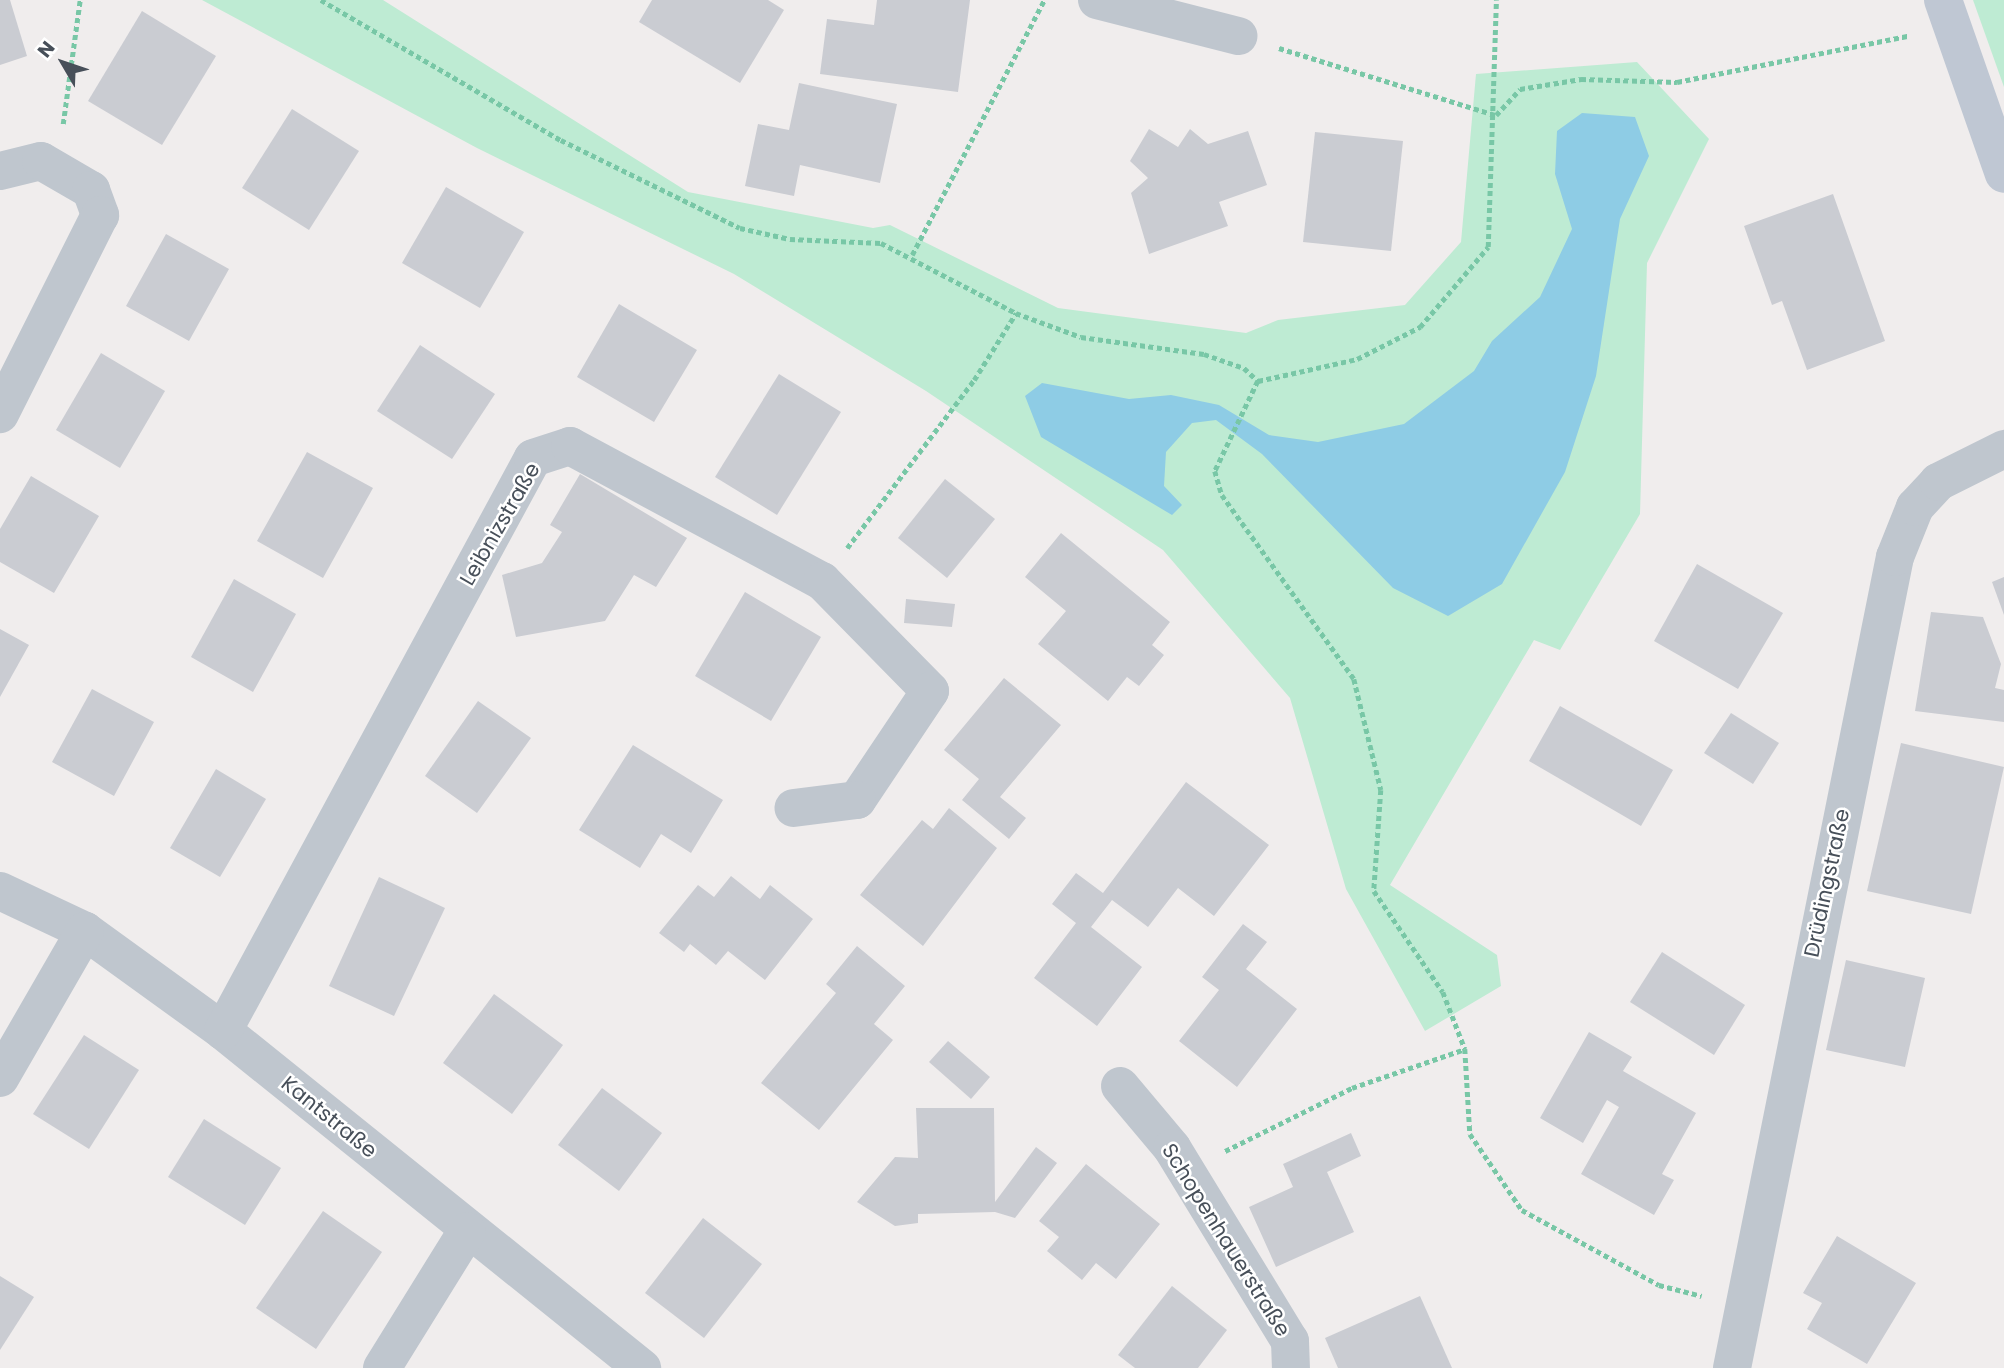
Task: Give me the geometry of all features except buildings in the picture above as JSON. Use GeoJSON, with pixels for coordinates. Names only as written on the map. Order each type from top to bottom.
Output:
{"type":"FeatureCollection","features":[{"type":"Feature","properties":{"kind":"street"},"geometry":{"type":"LineString","coordinates":[[1097,0],[1238,36]]}},
{"type":"Feature","properties":{"kind":"street"},"geometry":{"type":"LineString","coordinates":[[1948,13],[2004,174]]}},
{"type":"Feature","properties":{"kind":"street"},"geometry":{"type":"LineString","coordinates":[[0,171],[41,160],[91,190],[100,215],[0,414]]}},
{"type":"Feature","properties":{"kind":"street","name":"Leibnizstraße"},"geometry":{"type":"LineString","coordinates":[[223,1031],[533,458],[570,446],[822,581],[930,691],[857,800],[794,808]]}},
{"type":"Feature","properties":{"kind":"street","name":"Drüdingstraße"},"geometry":{"type":"LineString","coordinates":[[1732,1368],[1740,1306],[1895,557],[1915,507],[1938,482],[2004,449]]}},
{"type":"Feature","properties":{"kind":"street","name":"Kantstraße"},"geometry":{"type":"LineString","coordinates":[[0,891],[85,931],[223,1031],[467,1231],[642,1368]]}},
{"type":"Feature","properties":{"kind":"street"},"geometry":{"type":"LineString","coordinates":[[0,1078],[85,931]]}},
{"type":"Feature","properties":{"kind":"street","name":"Schopenhauerstraße"},"geometry":{"type":"LineString","coordinates":[[1120,1086],[1172,1148],[1290,1341],[1291,1368]]}},
{"type":"Feature","properties":{"kind":"street"},"geometry":{"type":"LineString","coordinates":[[382,1368],[467,1231]]}},
{"type":"Feature","properties":{"kind":"path"},"geometry":{"type":"LineString","coordinates":[[57,170],[80,0]]}},
{"type":"Feature","properties":{"kind":"path"},"geometry":{"type":"LineString","coordinates":[[321,0],[561,139],[740,228],[790,239],[881,243],[912,255],[1016,313],[1081,338],[1204,354],[1244,368],[1258,382]]}},
{"type":"Feature","properties":{"kind":"path"},"geometry":{"type":"LineString","coordinates":[[912,255],[1044,0]]}},
{"type":"Feature","properties":{"kind":"path"},"geometry":{"type":"LineString","coordinates":[[1258,382],[1357,359],[1420,327],[1488,247],[1495,115],[1496,0]]}},
{"type":"Feature","properties":{"kind":"path"},"geometry":{"type":"LineString","coordinates":[[1495,115],[1520,89],[1581,79],[1677,82],[1948,13]]}},
{"type":"Feature","properties":{"kind":"path"},"geometry":{"type":"LineString","coordinates":[[1238,36],[1495,115]]}},
{"type":"Feature","properties":{"kind":"path"},"geometry":{"type":"LineString","coordinates":[[822,581],[974,380],[1016,313]]}},
{"type":"Feature","properties":{"kind":"path"},"geometry":{"type":"LineString","coordinates":[[1258,382],[1251,405],[1215,471],[1222,495],[1354,679],[1381,790],[1374,891],[1443,992],[1465,1049],[1470,1133],[1522,1210],[1659,1285],[1740,1306]]}},
{"type":"Feature","properties":{"kind":"path"},"geometry":{"type":"LineString","coordinates":[[1172,1148],[1216,1154],[1352,1088],[1465,1049]]}},
{"type":"Feature","properties":{"kind":"green space"},"geometry":{"type":"Polygon","coordinates":[[[202,0],[383,0],[688,192],[873,228],[890,225],[1058,308],[1246,333],[1278,320],[1405,305],[1461,242],[1476,74],[1637,62],[1709,139],[1647,263],[1640,514],[1560,650],[1534,640],[1390,885],[1497,955],[1501,986],[1425,1031],[1346,889],[1290,698],[1163,550],[926,391],[734,274],[477,148],[202,0]]]}},
{"type":"Feature","properties":{"kind":"green space"},"geometry":{"type":"Polygon","coordinates":[[[1973,0],[2004,0],[2004,87],[1973,0]]]}},
{"type":"Feature","properties":{"kind":"water"},"geometry":{"type":"Polygon","coordinates":[[[1582,113],[1635,117],[1649,156],[1620,219],[1596,376],[1565,472],[1502,584],[1448,616],[1393,588],[1262,454],[1216,420],[1192,423],[1166,452],[1164,486],[1182,505],[1172,515],[1041,437],[1025,396],[1042,383],[1129,399],[1171,395],[1219,405],[1269,435],[1318,442],[1404,424],[1474,371],[1492,341],[1540,297],[1572,229],[1555,174],[1557,131],[1582,113]]]}}]}
